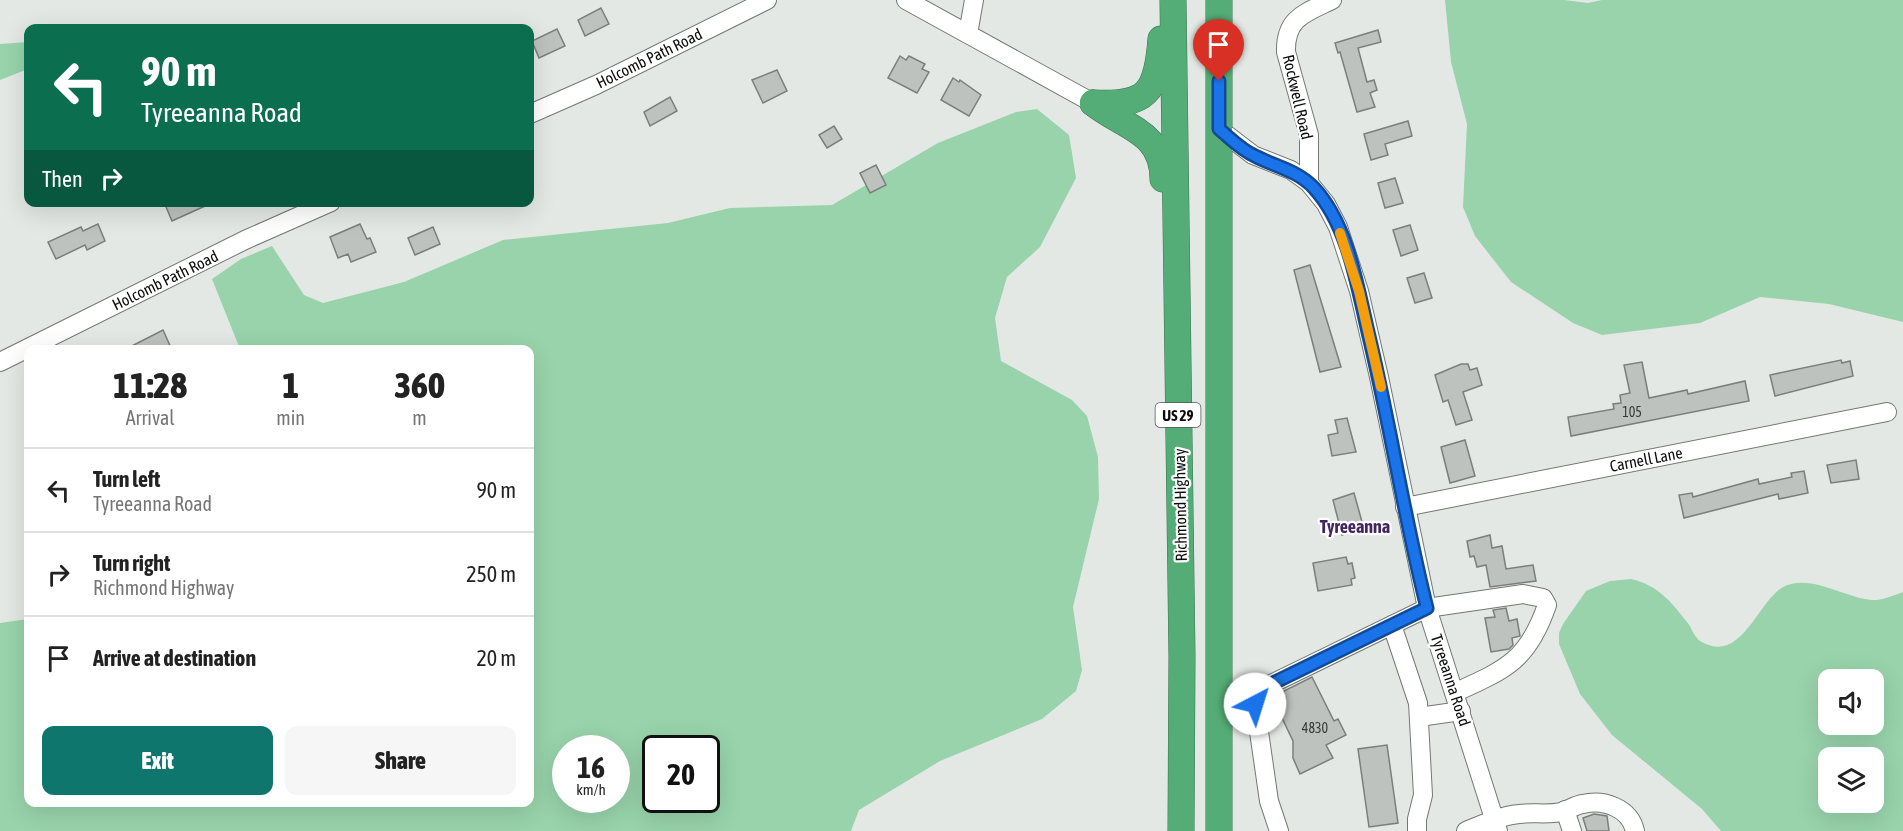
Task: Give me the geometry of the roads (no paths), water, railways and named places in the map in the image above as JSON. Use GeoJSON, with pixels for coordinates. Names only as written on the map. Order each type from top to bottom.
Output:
{"type":"FeatureCollection","features":[{"type":"Feature","properties":{"kind":"highway"},"geometry":{"type":"LineString","coordinates":[[1093,104],[1119,105],[1136,101],[1147,90],[1159,60],[1166,0]]}},
{"type":"Feature","properties":{"kind":"highway","name":"Richmond Highway"},"geometry":{"type":"LineString","coordinates":[[1173,0],[1182,656],[1180,831]]}},
{"type":"Feature","properties":{"kind":"highway","name":"US 29"},"geometry":{"type":"LineString","coordinates":[[1219,0],[1219,831]]}},
{"type":"Feature","properties":{"kind":"highway"},"geometry":{"type":"LineString","coordinates":[[1093,104],[1152,141],[1157,147],[1163,165],[1168,551],[1181,751]]}},
{"type":"Feature","properties":{"kind":"street","name":"Holcomb Path Road"},"geometry":{"type":"LineString","coordinates":[[534,112],[596,85],[767,0]]}},
{"type":"Feature","properties":{"kind":"street"},"geometry":{"type":"LineString","coordinates":[[906,0],[1093,104]]}},
{"type":"Feature","properties":{"kind":"street"},"geometry":{"type":"LineString","coordinates":[[968,34],[974,0]]}},
{"type":"Feature","properties":{"kind":"street","name":"Rockwell Road"},"geometry":{"type":"LineString","coordinates":[[1309,183],[1309,135],[1287,52],[1286,40],[1294,21],[1304,13],[1332,0]]}},
{"type":"Feature","properties":{"kind":"street","name":"Tyreeanna Road"},"geometry":{"type":"LineString","coordinates":[[1219,129],[1253,155],[1291,170],[1309,183],[1332,214],[1350,260],[1379,377],[1427,608],[1456,692],[1496,825]]}},
{"type":"Feature","properties":{"kind":"street","name":"Holcomb Path Road"},"geometry":{"type":"LineString","coordinates":[[34,345],[245,240],[320,207]]}},
{"type":"Feature","properties":{"kind":"street","name":"Holcomb Path Road"},"geometry":{"type":"LineString","coordinates":[[0,362],[24,350]]}},
{"type":"Feature","properties":{"kind":"street","name":"Carnell Lane"},"geometry":{"type":"LineString","coordinates":[[1405,507],[1887,412]]}},
{"type":"Feature","properties":{"kind":"street"},"geometry":{"type":"LineString","coordinates":[[1279,831],[1269,801],[1255,704],[1257,695],[1263,688],[1427,608],[1523,594],[1543,598],[1547,605],[1537,634],[1514,663],[1456,692]]}},
{"type":"Feature","properties":{"kind":"street"},"geometry":{"type":"LineString","coordinates":[[1392,624],[1418,703],[1423,795],[1417,819],[1417,831]]}},
{"type":"Feature","properties":{"kind":"street"},"geometry":{"type":"LineString","coordinates":[[1419,717],[1461,711]]}},
{"type":"Feature","properties":{"kind":"street"},"geometry":{"type":"LineString","coordinates":[[1466,831],[1593,802],[1606,803],[1627,816],[1635,831]]}},
{"type":"Feature","properties":{"kind":"street"},"geometry":{"type":"LineString","coordinates":[[1565,810],[1572,831]]}},
{"type":"Feature","properties":{"kind":"district","name":"Tyreeanna"},"geometry":{"type":"Point","coordinates":[1355,526]}}]}
